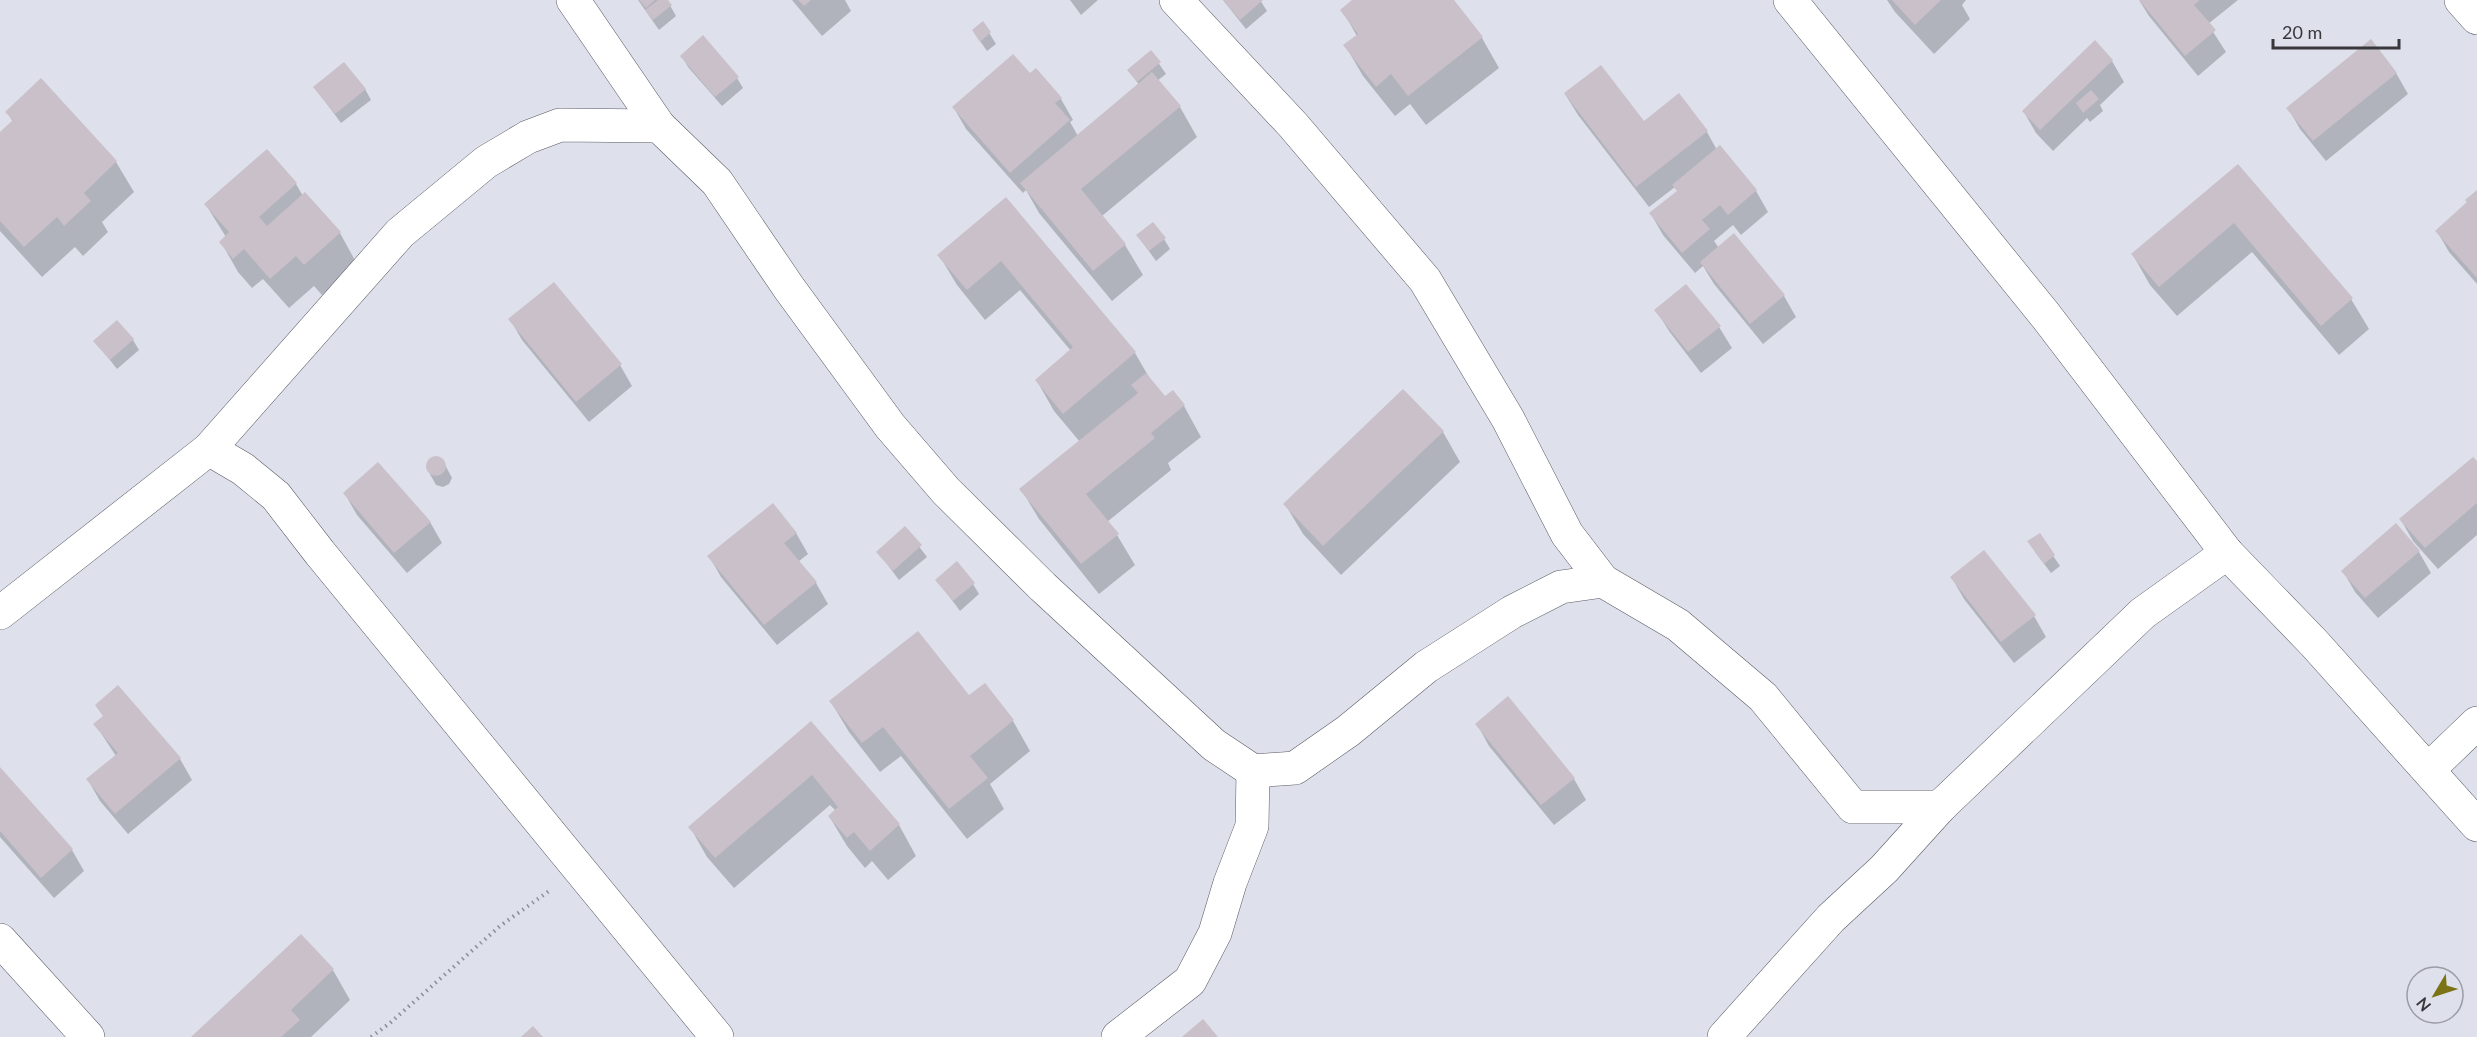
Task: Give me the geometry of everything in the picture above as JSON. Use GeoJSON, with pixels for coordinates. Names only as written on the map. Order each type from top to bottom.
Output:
{"type":"FeatureCollection","features":[{"type":"Feature","properties":{"kind":"street"},"geometry":{"type":"LineString","coordinates":[[573,0],[659,126],[717,182],[789,288],[890,426],[946,491],[1043,587],[1214,746],[1253,771],[1295,768],[1348,731],[1426,667],[1512,612],[1561,587],[1603,581]]}},
{"type":"Feature","properties":{"kind":"street"},"geometry":{"type":"LineString","coordinates":[[1176,0],[1293,125],[1425,280],[1508,419],[1567,534],[1603,581],[1678,625],[1763,697],[1853,807],[1940,807]]}},
{"type":"Feature","properties":{"kind":"street"},"geometry":{"type":"LineString","coordinates":[[1790,0],[2046,316],[2227,553],[2314,643],[2477,825]]}},
{"type":"Feature","properties":{"kind":"street"},"geometry":{"type":"LineString","coordinates":[[2461,0],[2477,18]]}},
{"type":"Feature","properties":{"kind":"street"},"geometry":{"type":"LineString","coordinates":[[0,613],[209,449],[400,232],[486,162],[528,137],[560,125],[659,126]]}},
{"type":"Feature","properties":{"kind":"street"},"geometry":{"type":"LineString","coordinates":[[209,449],[243,470],[276,495],[320,553],[717,1037]]}},
{"type":"Feature","properties":{"kind":"street"},"geometry":{"type":"LineString","coordinates":[[1724,1037],[1831,918],[1884,869],[1940,807],[2143,613],[2227,553]]}},
{"type":"Feature","properties":{"kind":"street"},"geometry":{"type":"LineString","coordinates":[[2429,769],[2477,723]]}},
{"type":"Feature","properties":{"kind":"street"},"geometry":{"type":"LineString","coordinates":[[1118,1037],[1190,981],[1215,933],[1230,883],[1252,826],[1253,771]]}},
{"type":"Feature","properties":{"kind":"street"},"geometry":{"type":"LineString","coordinates":[[0,939],[88,1037]]}},
{"type":"Feature","properties":{"kind":"path"},"geometry":{"type":"LineString","coordinates":[[371,1037],[500,926],[579,869]]}},
{"type":"Feature","properties":{"kind":"building"},"geometry":{"type":"Polygon","coordinates":[[[639,0],[655,0],[646,8],[639,0]]]}},
{"type":"Feature","properties":{"kind":"building"},"geometry":{"type":"Polygon","coordinates":[[[658,0],[668,0],[672,5],[653,20],[645,10],[658,0]]]}},
{"type":"Feature","properties":{"kind":"building"},"geometry":{"type":"Polygon","coordinates":[[[798,0],[811,0],[804,6],[798,0]]]}},
{"type":"Feature","properties":{"kind":"building"},"geometry":{"type":"Polygon","coordinates":[[[1223,0],[1263,0],[1240,20],[1223,0]]]}},
{"type":"Feature","properties":{"kind":"building"},"geometry":{"type":"Polygon","coordinates":[[[1352,0],[1454,0],[1483,37],[1408,96],[1391,74],[1376,87],[1343,45],[1358,34],[1340,10],[1352,0]]]}},
{"type":"Feature","properties":{"kind":"building"},"geometry":{"type":"Polygon","coordinates":[[[1892,0],[1941,0],[1915,25],[1892,0]]]}},
{"type":"Feature","properties":{"kind":"building"},"geometry":{"type":"Polygon","coordinates":[[[2139,0],[2200,0],[2194,5],[2216,30],[2185,56],[2139,0]]]}},
{"type":"Feature","properties":{"kind":"building"},"geometry":{"type":"Polygon","coordinates":[[[983,21],[991,32],[980,42],[972,30],[983,21]]]}},
{"type":"Feature","properties":{"kind":"building"},"geometry":{"type":"Polygon","coordinates":[[[703,35],[739,77],[715,97],[680,56],[703,35]]]}},
{"type":"Feature","properties":{"kind":"building"},"geometry":{"type":"Polygon","coordinates":[[[2371,39],[2397,73],[2313,141],[2286,108],[2371,39]]]}},
{"type":"Feature","properties":{"kind":"building"},"geometry":{"type":"Polygon","coordinates":[[[2095,40],[2113,60],[2040,130],[2022,111],[2095,40]]]}},
{"type":"Feature","properties":{"kind":"building"},"geometry":{"type":"Polygon","coordinates":[[[1151,50],[1161,62],[1137,82],[1127,70],[1151,50]]]}},
{"type":"Feature","properties":{"kind":"building"},"geometry":{"type":"Polygon","coordinates":[[[1013,54],[1030,73],[1036,68],[1062,98],[1055,103],[1070,120],[1010,173],[952,107],[1013,54]]]}},
{"type":"Feature","properties":{"kind":"building"},"geometry":{"type":"Polygon","coordinates":[[[344,62],[366,89],[335,114],[313,87],[344,62]]]}},
{"type":"Feature","properties":{"kind":"building"},"geometry":{"type":"Polygon","coordinates":[[[1601,65],[1644,121],[1679,93],[1708,131],[1636,187],[1564,93],[1601,65]]]}},
{"type":"Feature","properties":{"kind":"building"},"geometry":{"type":"Polygon","coordinates":[[[1152,72],[1181,106],[1081,189],[1126,244],[1093,271],[1020,183],[1152,72]]]}},
{"type":"Feature","properties":{"kind":"building"},"geometry":{"type":"Polygon","coordinates":[[[41,78],[117,161],[84,193],[91,201],[64,226],[57,217],[24,247],[0,221],[0,132],[13,120],[5,112],[41,78]]]}},
{"type":"Feature","properties":{"kind":"building"},"geometry":{"type":"Polygon","coordinates":[[[2091,90],[2099,99],[2083,113],[2076,103],[2091,90]]]}},
{"type":"Feature","properties":{"kind":"building"},"geometry":{"type":"Polygon","coordinates":[[[1720,145],[1757,190],[1728,215],[1720,205],[1702,220],[1710,229],[1682,253],[1649,213],[1677,191],[1672,185],[1720,145]]]}},
{"type":"Feature","properties":{"kind":"building"},"geometry":{"type":"Polygon","coordinates":[[[267,149],[297,183],[259,217],[267,226],[305,192],[341,232],[304,265],[296,256],[270,279],[244,249],[233,259],[219,242],[229,232],[204,204],[267,149]]]}},
{"type":"Feature","properties":{"kind":"building"},"geometry":{"type":"Polygon","coordinates":[[[2238,164],[2353,298],[2321,326],[2234,223],[2159,287],[2131,254],[2238,164]]]}},
{"type":"Feature","properties":{"kind":"building"},"geometry":{"type":"Polygon","coordinates":[[[2477,190],[2477,278],[2435,231],[2477,190]]]}},
{"type":"Feature","properties":{"kind":"building"},"geometry":{"type":"Polygon","coordinates":[[[1006,197],[1136,352],[1063,414],[1035,380],[1073,347],[1001,261],[967,290],[937,255],[1006,197]]]}},
{"type":"Feature","properties":{"kind":"building"},"geometry":{"type":"Polygon","coordinates":[[[1153,222],[1166,238],[1149,251],[1136,235],[1153,222]]]}},
{"type":"Feature","properties":{"kind":"building"},"geometry":{"type":"Polygon","coordinates":[[[1734,233],[1785,295],[1750,324],[1700,262],[1734,233]]]}},
{"type":"Feature","properties":{"kind":"building"},"geometry":{"type":"Polygon","coordinates":[[[554,282],[622,364],[576,402],[508,319],[554,282]]]}},
{"type":"Feature","properties":{"kind":"building"},"geometry":{"type":"Polygon","coordinates":[[[1686,284],[1721,326],[1688,352],[1654,310],[1686,284]]]}},
{"type":"Feature","properties":{"kind":"building"},"geometry":{"type":"Polygon","coordinates":[[[117,320],[134,339],[110,360],[93,341],[117,320]]]}},
{"type":"Feature","properties":{"kind":"building"},"geometry":{"type":"Polygon","coordinates":[[[1146,373],[1165,396],[1173,390],[1185,405],[1151,433],[1155,438],[1086,494],[1119,534],[1081,564],[1019,489],[1138,393],[1131,385],[1146,373]]]}},
{"type":"Feature","properties":{"kind":"building"},"geometry":{"type":"Polygon","coordinates":[[[1403,389],[1444,431],[1323,546],[1283,504],[1403,389]]]}},
{"type":"Feature","properties":{"kind":"building"},"geometry":{"type":"Polygon","coordinates":[[[432,456],[440,456],[446,462],[446,470],[440,476],[432,476],[426,470],[426,462],[432,456]]]}},
{"type":"Feature","properties":{"kind":"building"},"geometry":{"type":"Polygon","coordinates":[[[2473,457],[2477,461],[2477,503],[2425,548],[2399,519],[2473,457]]]}},
{"type":"Feature","properties":{"kind":"building"},"geometry":{"type":"Polygon","coordinates":[[[378,462],[431,522],[394,553],[343,493],[378,462]]]}},
{"type":"Feature","properties":{"kind":"building"},"geometry":{"type":"Polygon","coordinates":[[[773,503],[797,533],[784,543],[817,582],[764,625],[707,556],[773,503]]]}},
{"type":"Feature","properties":{"kind":"building"},"geometry":{"type":"Polygon","coordinates":[[[2396,523],[2420,551],[2365,598],[2341,571],[2396,523]]]}},
{"type":"Feature","properties":{"kind":"building"},"geometry":{"type":"Polygon","coordinates":[[[905,526],[922,545],[893,571],[876,552],[905,526]]]}},
{"type":"Feature","properties":{"kind":"building"},"geometry":{"type":"Polygon","coordinates":[[[2040,533],[2055,555],[2044,564],[2027,541],[2040,533]]]}},
{"type":"Feature","properties":{"kind":"building"},"geometry":{"type":"Polygon","coordinates":[[[1984,550],[2036,615],[2001,642],[1950,577],[1984,550]]]}},
{"type":"Feature","properties":{"kind":"building"},"geometry":{"type":"Polygon","coordinates":[[[957,561],[975,583],[953,601],[935,580],[957,561]]]}},
{"type":"Feature","properties":{"kind":"building"},"geometry":{"type":"Polygon","coordinates":[[[918,631],[969,695],[985,683],[1014,720],[970,756],[988,778],[949,809],[883,727],[862,743],[829,701],[918,631]]]}},
{"type":"Feature","properties":{"kind":"building"},"geometry":{"type":"Polygon","coordinates":[[[118,685],[181,758],[115,814],[86,779],[118,753],[93,724],[103,716],[95,705],[118,685]]]}},
{"type":"Feature","properties":{"kind":"building"},"geometry":{"type":"Polygon","coordinates":[[[1508,696],[1575,778],[1541,805],[1475,724],[1508,696]]]}},
{"type":"Feature","properties":{"kind":"building"},"geometry":{"type":"Polygon","coordinates":[[[811,721],[900,824],[870,851],[854,832],[847,838],[828,816],[838,807],[812,775],[715,858],[688,827],[811,721]]]}},
{"type":"Feature","properties":{"kind":"building"},"geometry":{"type":"Polygon","coordinates":[[[0,767],[73,849],[41,878],[0,831],[0,767]]]}},
{"type":"Feature","properties":{"kind":"building"},"geometry":{"type":"Polygon","coordinates":[[[301,934],[334,969],[291,1010],[300,1020],[281,1037],[191,1037],[301,934]]]}},
{"type":"Feature","properties":{"kind":"building"},"geometry":{"type":"Polygon","coordinates":[[[1203,1019],[1218,1037],[1182,1037],[1203,1019]]]}},
{"type":"Feature","properties":{"kind":"building"},"geometry":{"type":"Polygon","coordinates":[[[533,1026],[543,1037],[521,1037],[533,1026]]]}}]}
